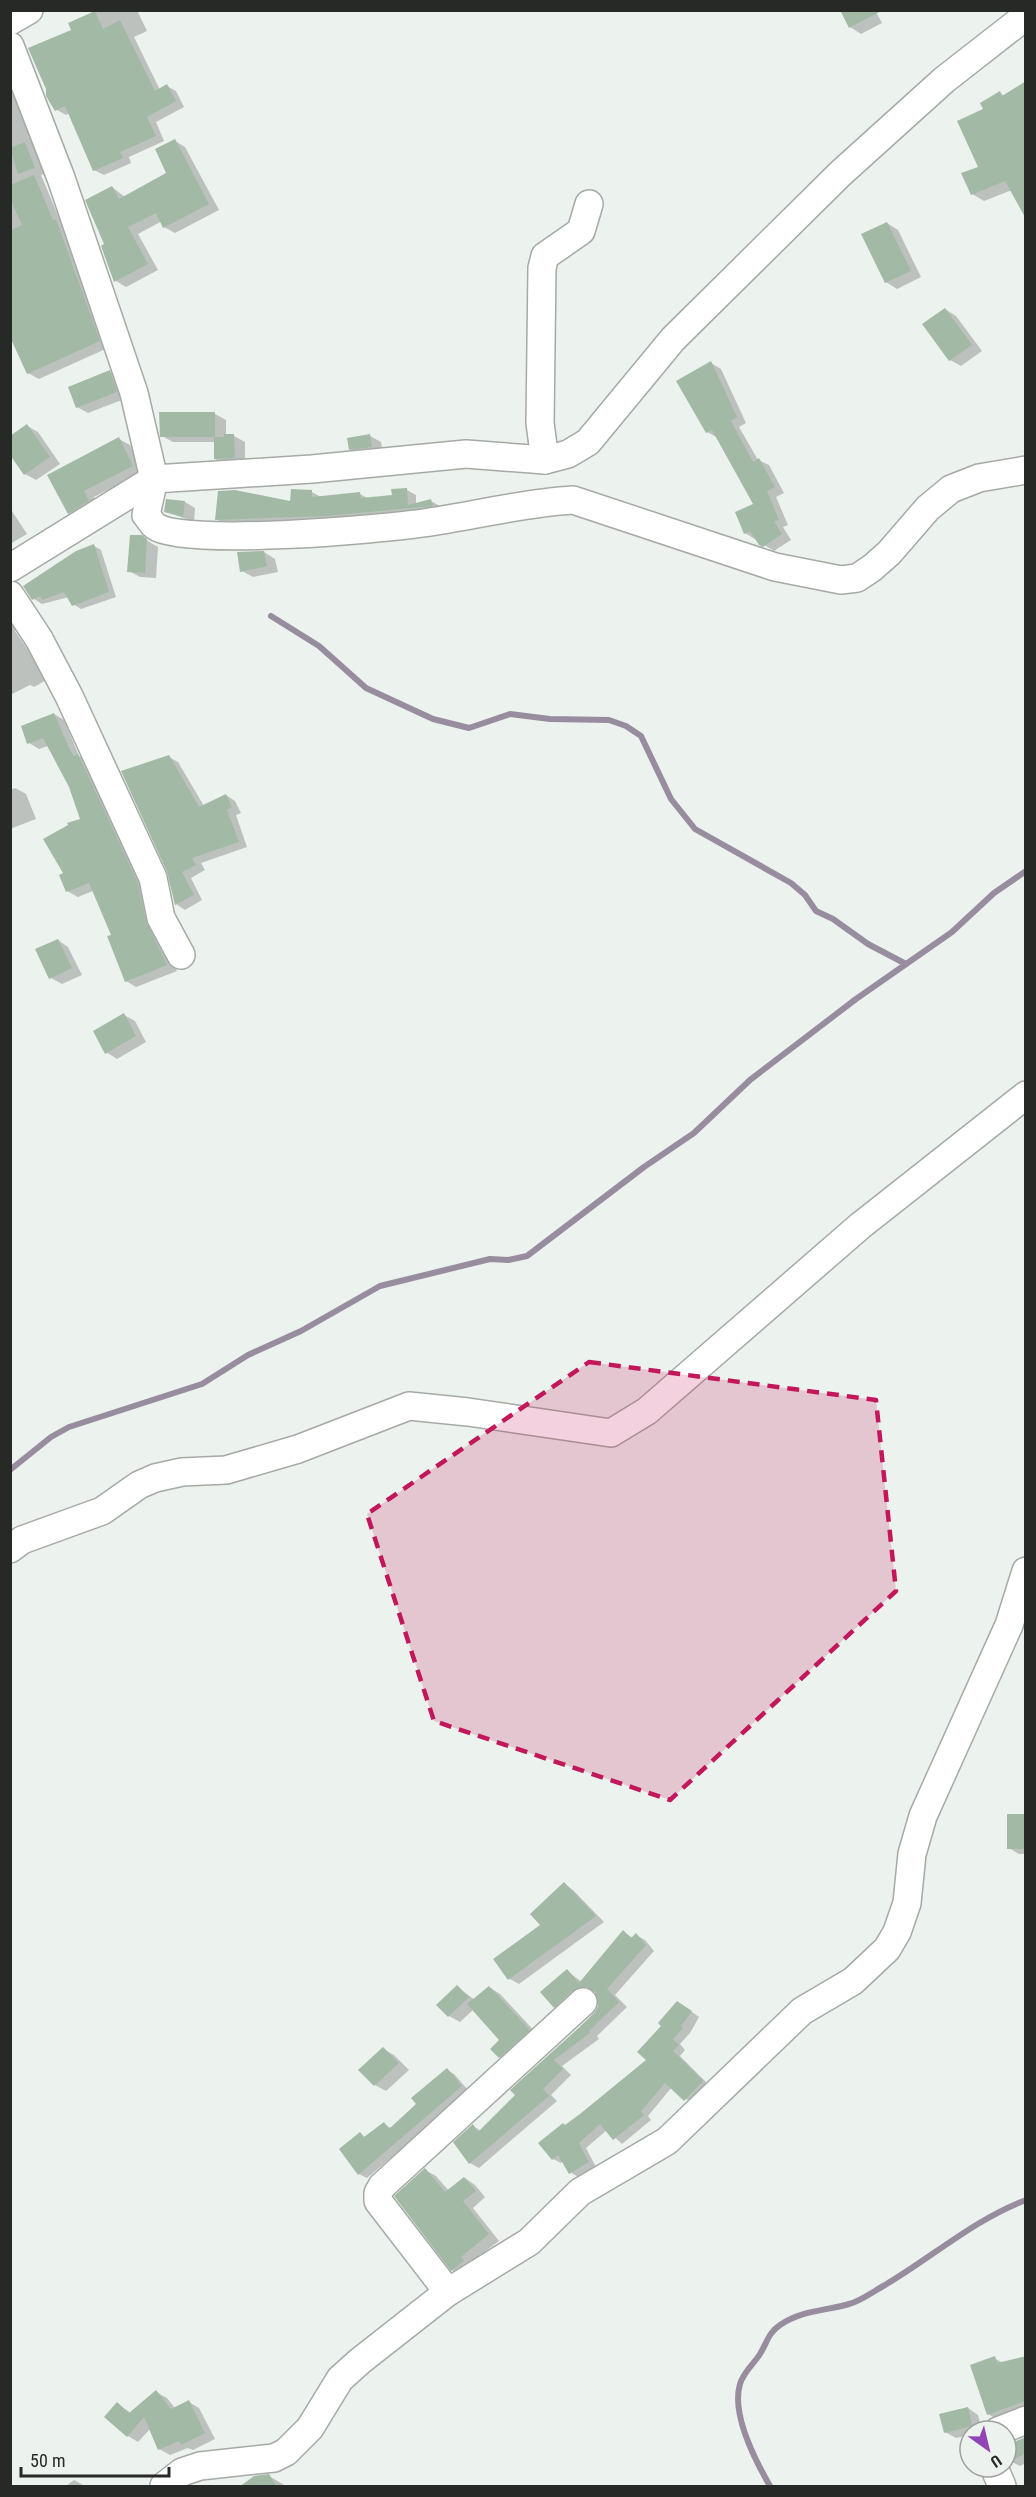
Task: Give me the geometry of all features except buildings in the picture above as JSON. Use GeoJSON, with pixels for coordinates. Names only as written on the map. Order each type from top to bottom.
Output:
{"type":"FeatureCollection","features":[{"type":"Feature","properties":{"kind":"street"},"geometry":{"type":"LineString","coordinates":[[10,21],[29,10]]}},
{"type":"Feature","properties":{"kind":"street"},"geometry":{"type":"LineString","coordinates":[[10,568],[154,479],[312,469],[466,454],[545,460],[568,454],[588,442],[674,339],[858,157],[944,80],[1024,22]]}},
{"type":"Feature","properties":{"kind":"street"},"geometry":{"type":"LineString","coordinates":[[10,46],[61,178],[134,393],[154,479],[146,515],[156,527],[210,537],[280,534],[422,523],[547,502],[573,500],[775,567],[842,580],[857,578],[890,553],[928,508],[951,489],[979,478],[1026,470]]}},
{"type":"Feature","properties":{"kind":"street"},"geometry":{"type":"LineString","coordinates":[[545,460],[540,423],[542,268],[545,256],[581,231],[589,204]]}},
{"type":"Feature","properties":{"kind":"street"},"geometry":{"type":"LineString","coordinates":[[10,595],[39,639],[69,696],[153,878],[161,918],[181,955]]}},
{"type":"Feature","properties":{"kind":"street"},"geometry":{"type":"LineString","coordinates":[[10,1549],[22,1540],[102,1512],[140,1485],[155,1478],[182,1472],[226,1470],[298,1449],[409,1406],[468,1412],[611,1433],[647,1411],[860,1226],[1026,1095]]}},
{"type":"Feature","properties":{"kind":"street"},"geometry":{"type":"LineString","coordinates":[[180,2482],[210,2463],[274,2458],[286,2452],[310,2428],[340,2379],[448,2292],[529,2242],[580,2192],[667,2141],[700,2113],[759,2050],[802,2011],[853,1981],[887,1949],[897,1932],[907,1903],[912,1854],[922,1816],[1009,1625],[1026,1571]]}},
{"type":"Feature","properties":{"kind":"street"},"geometry":{"type":"LineString","coordinates":[[448,2292],[378,2201],[381,2186],[583,2002]]}},
{"type":"Feature","properties":{"kind":"highlighted area"},"geometry":{"type":"Polygon","coordinates":[[[589,1362],[876,1400],[896,1591],[670,1800],[434,1721],[367,1514],[589,1362]]]}},
{"type":"Feature","properties":{"kind":"waterway"},"geometry":{"type":"LineString","coordinates":[[271,616],[319,646],[366,688],[433,719],[469,728],[510,714],[550,719],[609,720],[626,726],[641,736],[671,799],[695,829],[791,883],[805,895],[816,911],[833,919],[868,944],[906,964]]}},
{"type":"Feature","properties":{"kind":"waterway"},"geometry":{"type":"LineString","coordinates":[[10,1470],[51,1437],[69,1427],[202,1384],[248,1355],[301,1331],[380,1286],[490,1259],[508,1260],[527,1256],[644,1167],[694,1133],[750,1080],[856,999],[952,932],[994,893],[1026,871]]}},
{"type":"Feature","properties":{"kind":"waterway"},"geometry":{"type":"LineString","coordinates":[[770,2486],[746,2436],[738,2396],[744,2375],[760,2354],[773,2331],[797,2316],[849,2304],[863,2298],[971,2228],[1026,2200]]}}]}
